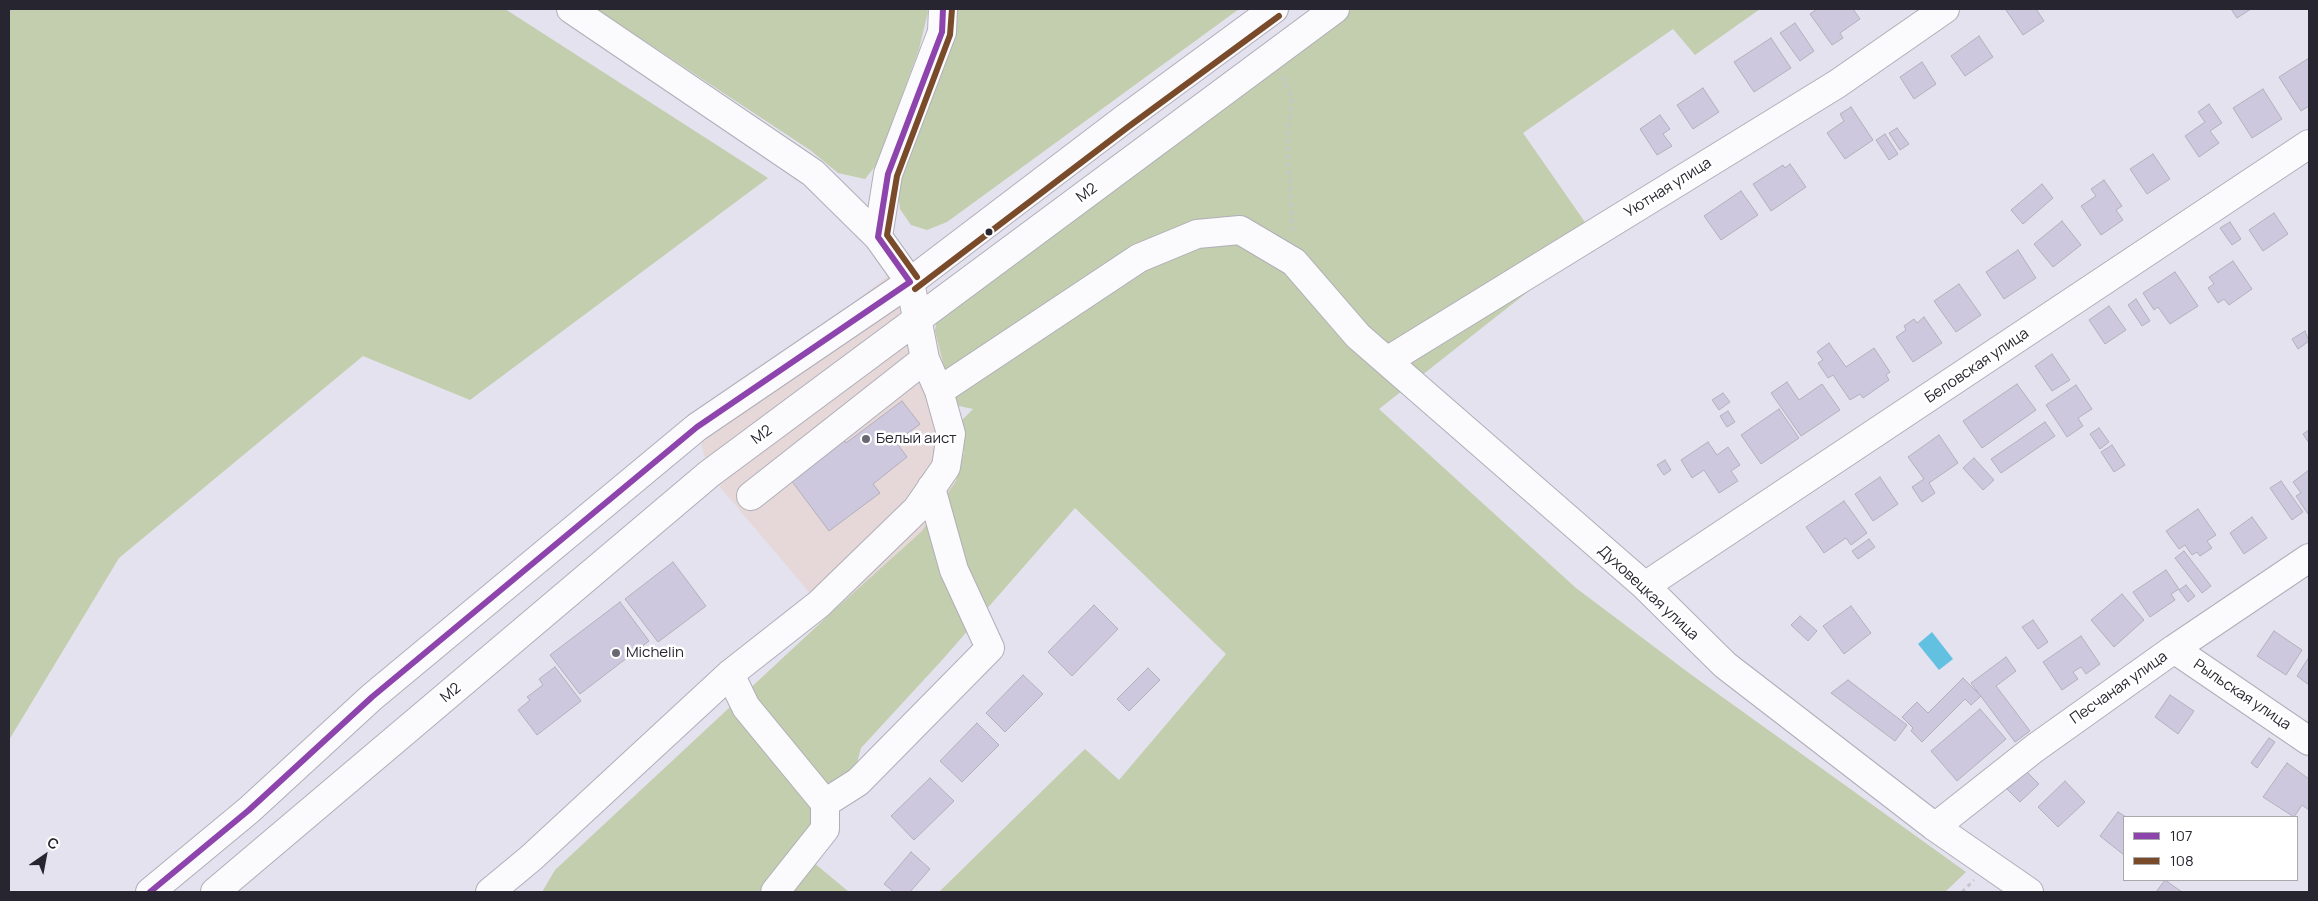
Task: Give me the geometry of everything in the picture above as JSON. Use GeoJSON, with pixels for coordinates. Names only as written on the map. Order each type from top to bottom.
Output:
{"type":"FeatureCollection","features":[{"type":"Feature","properties":{"kind":"main road"},"geometry":{"type":"LineString","coordinates":[[490,892],[531,858],[730,674],[819,604],[916,509],[946,467],[951,434],[939,391],[924,359],[910,282],[878,237],[814,173],[571,9]]}},
{"type":"Feature","properties":{"kind":"main road"},"geometry":{"type":"LineString","coordinates":[[878,237],[888,174],[925,82],[942,32],[943,9]]}},
{"type":"Feature","properties":{"kind":"main road"},"geometry":{"type":"LineString","coordinates":[[150,892],[249,810],[372,697],[697,427],[910,282],[1107,132],[1274,9]]}},
{"type":"Feature","properties":{"kind":"main road","name":"М2"},"geometry":{"type":"LineString","coordinates":[[215,892],[709,474],[1335,9]]}},
{"type":"Feature","properties":{"kind":"main road","name":"Уютная улица"},"geometry":{"type":"LineString","coordinates":[[1387,361],[1836,84],[1945,9]]}},
{"type":"Feature","properties":{"kind":"main road","name":"Беловская улица"},"geometry":{"type":"LineString","coordinates":[[1645,586],[2309,144]]}},
{"type":"Feature","properties":{"kind":"main road","name":"Духовецкая улица"},"geometry":{"type":"LineString","coordinates":[[939,391],[1139,258],[1197,234],[1240,230],[1294,262],[1358,336],[1645,586],[1725,665],[1935,828],[2029,892]]}},
{"type":"Feature","properties":{"kind":"main road"},"geometry":{"type":"LineString","coordinates":[[751,496],[924,359]]}},
{"type":"Feature","properties":{"kind":"main road"},"geometry":{"type":"LineString","coordinates":[[825,803],[858,782],[990,648],[954,570],[931,488]]}},
{"type":"Feature","properties":{"kind":"main road","name":"Песчаная улица"},"geometry":{"type":"LineString","coordinates":[[1935,828],[2035,748],[2174,649],[2309,558]]}},
{"type":"Feature","properties":{"kind":"main road","name":"Рыльская улица"},"geometry":{"type":"LineString","coordinates":[[2174,649],[2309,741]]}},
{"type":"Feature","properties":{"kind":"main road"},"geometry":{"type":"LineString","coordinates":[[730,674],[746,707],[825,803],[824,829],[775,892]]}},
{"type":"Feature","properties":{"kind":"path"},"geometry":{"type":"LineString","coordinates":[[1275,53],[1292,99],[1287,141],[1294,262]]}},
{"type":"Feature","properties":{"kind":"shaded area"},"geometry":{"type":"Polygon","coordinates":[[[899,267],[935,331],[954,405],[962,420],[964,452],[956,481],[922,531],[831,613],[819,604],[709,474],[697,427],[899,267]]]}},
{"type":"Feature","properties":{"kind":"green space"},"geometry":{"type":"Polygon","coordinates":[[[9,9],[505,9],[768,178],[470,400],[363,356],[119,558],[9,740],[9,9]]]}},
{"type":"Feature","properties":{"kind":"green space"},"geometry":{"type":"Polygon","coordinates":[[[596,9],[927,9],[928,12],[919,49],[877,164],[865,179],[838,173],[810,150],[596,9]]]}},
{"type":"Feature","properties":{"kind":"green space"},"geometry":{"type":"Polygon","coordinates":[[[952,9],[1239,9],[947,222],[927,230],[911,225],[900,209],[898,190],[920,124],[952,9]]]}},
{"type":"Feature","properties":{"kind":"green space"},"geometry":{"type":"Polygon","coordinates":[[[1328,9],[1760,9],[1695,55],[1673,29],[1523,133],[1596,238],[1379,409],[1576,588],[1693,676],[1966,872],[1945,892],[939,892],[1085,749],[1119,780],[1226,654],[1075,508],[943,659],[861,748],[849,792],[813,862],[849,892],[542,892],[555,870],[831,613],[922,531],[956,481],[964,452],[962,420],[973,409],[954,405],[935,331],[940,292],[1328,9]]]}},
{"type":"Feature","properties":{"kind":"water"},"geometry":{"type":"Polygon","coordinates":[[[1932,632],[1953,659],[1939,670],[1918,644],[1932,632]]]}},
{"type":"Feature","properties":{"kind":"building"},"geometry":{"type":"Polygon","coordinates":[[[1817,9],[1853,9],[1860,19],[1840,33],[1843,38],[1832,45],[1810,14],[1817,9]]]}},
{"type":"Feature","properties":{"kind":"building"},"geometry":{"type":"Polygon","coordinates":[[[2036,9],[2044,21],[2023,35],[2006,10],[2036,9]]]}},
{"type":"Feature","properties":{"kind":"building"},"geometry":{"type":"Polygon","coordinates":[[[2231,9],[2251,9],[2237,18],[2231,9]]]}},
{"type":"Feature","properties":{"kind":"building"},"geometry":{"type":"Polygon","coordinates":[[[1795,23],[1814,51],[1800,61],[1780,33],[1795,23]]]}},
{"type":"Feature","properties":{"kind":"building"},"geometry":{"type":"Polygon","coordinates":[[[1979,36],[1993,57],[1965,76],[1951,56],[1979,36]]]}},
{"type":"Feature","properties":{"kind":"building"},"geometry":{"type":"Polygon","coordinates":[[[1771,38],[1791,68],[1754,92],[1734,62],[1771,38]]]}},
{"type":"Feature","properties":{"kind":"building"},"geometry":{"type":"Polygon","coordinates":[[[2309,58],[2309,106],[2301,111],[2279,77],[2309,58]]]}},
{"type":"Feature","properties":{"kind":"building"},"geometry":{"type":"Polygon","coordinates":[[[1922,62],[1936,84],[1914,99],[1900,77],[1922,62]]]}},
{"type":"Feature","properties":{"kind":"building"},"geometry":{"type":"Polygon","coordinates":[[[1703,88],[1719,112],[1693,129],[1677,105],[1703,88]]]}},
{"type":"Feature","properties":{"kind":"building"},"geometry":{"type":"Polygon","coordinates":[[[2263,89],[2282,119],[2252,138],[2233,108],[2263,89]]]}},
{"type":"Feature","properties":{"kind":"building"},"geometry":{"type":"Polygon","coordinates":[[[2209,104],[2222,123],[2210,131],[2219,143],[2199,157],[2185,136],[2205,122],[2198,112],[2209,104]]]}},
{"type":"Feature","properties":{"kind":"building"},"geometry":{"type":"Polygon","coordinates":[[[1851,107],[1873,140],[1845,159],[1827,133],[1844,121],[1840,114],[1851,107]]]}},
{"type":"Feature","properties":{"kind":"building"},"geometry":{"type":"Polygon","coordinates":[[[1660,115],[1670,129],[1663,134],[1672,146],[1657,155],[1640,129],[1660,115]]]}},
{"type":"Feature","properties":{"kind":"building"},"geometry":{"type":"Polygon","coordinates":[[[1897,128],[1909,144],[1900,150],[1889,133],[1897,128]]]}},
{"type":"Feature","properties":{"kind":"building"},"geometry":{"type":"Polygon","coordinates":[[[1885,134],[1898,154],[1889,160],[1876,140],[1885,134]]]}},
{"type":"Feature","properties":{"kind":"building"},"geometry":{"type":"Polygon","coordinates":[[[2153,154],[2170,179],[2147,194],[2130,169],[2153,154]]]}},
{"type":"Feature","properties":{"kind":"building"},"geometry":{"type":"Polygon","coordinates":[[[1790,164],[1806,187],[1771,211],[1753,184],[1783,165],[1785,168],[1790,164]]]}},
{"type":"Feature","properties":{"kind":"building"},"geometry":{"type":"Polygon","coordinates":[[[2104,180],[2122,206],[2116,210],[2123,220],[2101,235],[2081,206],[2096,196],[2091,189],[2104,180]]]}},
{"type":"Feature","properties":{"kind":"building"},"geometry":{"type":"Polygon","coordinates":[[[2042,184],[2053,198],[2023,224],[2011,210],[2042,184]]]}},
{"type":"Feature","properties":{"kind":"building"},"geometry":{"type":"Polygon","coordinates":[[[1741,191],[1758,215],[1721,240],[1704,216],[1741,191]]]}},
{"type":"Feature","properties":{"kind":"building"},"geometry":{"type":"Polygon","coordinates":[[[2274,213],[2288,234],[2263,251],[2249,230],[2274,213]]]}},
{"type":"Feature","properties":{"kind":"building"},"geometry":{"type":"Polygon","coordinates":[[[2062,221],[2081,245],[2053,267],[2034,244],[2062,221]]]}},
{"type":"Feature","properties":{"kind":"building"},"geometry":{"type":"Polygon","coordinates":[[[2230,222],[2241,239],[2232,245],[2220,228],[2230,222]]]}},
{"type":"Feature","properties":{"kind":"building"},"geometry":{"type":"Polygon","coordinates":[[[2018,250],[2036,278],[2004,299],[1986,272],[2018,250]]]}},
{"type":"Feature","properties":{"kind":"building"},"geometry":{"type":"Polygon","coordinates":[[[2233,261],[2252,289],[2229,305],[2224,299],[2218,303],[2208,288],[2214,284],[2209,277],[2233,261]]]}},
{"type":"Feature","properties":{"kind":"building"},"geometry":{"type":"Polygon","coordinates":[[[2175,272],[2198,306],[2170,324],[2158,307],[2154,310],[2143,293],[2175,272]]]}},
{"type":"Feature","properties":{"kind":"building"},"geometry":{"type":"Polygon","coordinates":[[[1959,284],[1981,315],[1956,332],[1934,301],[1959,284]]]}},
{"type":"Feature","properties":{"kind":"building"},"geometry":{"type":"Polygon","coordinates":[[[2136,299],[2150,321],[2142,326],[2128,305],[2136,299]]]}},
{"type":"Feature","properties":{"kind":"building"},"geometry":{"type":"Polygon","coordinates":[[[2109,306],[2126,330],[2105,344],[2089,320],[2109,306]]]}},
{"type":"Feature","properties":{"kind":"building"},"geometry":{"type":"Polygon","coordinates":[[[1924,317],[1942,343],[1913,362],[1896,337],[1906,330],[1904,326],[1914,319],[1917,323],[1924,317]]]}},
{"type":"Feature","properties":{"kind":"building"},"geometry":{"type":"Polygon","coordinates":[[[2305,331],[2309,341],[2298,349],[2292,339],[2305,331]]]}},
{"type":"Feature","properties":{"kind":"building"},"geometry":{"type":"Polygon","coordinates":[[[1829,343],[1846,367],[1874,348],[1890,372],[1886,375],[1889,380],[1863,398],[1860,394],[1850,400],[1833,375],[1828,378],[1818,363],[1823,360],[1817,352],[1829,343]]]}},
{"type":"Feature","properties":{"kind":"building"},"geometry":{"type":"Polygon","coordinates":[[[2052,354],[2070,380],[2052,391],[2035,366],[2052,354]]]}},
{"type":"Feature","properties":{"kind":"building"},"geometry":{"type":"Polygon","coordinates":[[[1787,382],[1799,400],[1822,384],[1840,410],[1801,436],[1771,393],[1787,382]]]}},
{"type":"Feature","properties":{"kind":"building"},"geometry":{"type":"Polygon","coordinates":[[[2017,384],[2036,410],[1982,448],[1963,421],[2017,384]]]}},
{"type":"Feature","properties":{"kind":"building"},"geometry":{"type":"Polygon","coordinates":[[[2076,385],[2092,409],[2078,418],[2083,426],[2067,437],[2046,405],[2076,385]]]}},
{"type":"Feature","properties":{"kind":"building"},"geometry":{"type":"Polygon","coordinates":[[[1723,393],[1730,402],[1719,410],[1712,400],[1723,393]]]}},
{"type":"Feature","properties":{"kind":"building"},"geometry":{"type":"Polygon","coordinates":[[[902,401],[920,424],[896,442],[907,457],[873,484],[880,493],[829,531],[788,476],[841,436],[846,443],[902,401]]]}},
{"type":"Feature","properties":{"kind":"building"},"geometry":{"type":"Polygon","coordinates":[[[1779,409],[1799,438],[1761,464],[1741,435],[1779,409]]]}},
{"type":"Feature","properties":{"kind":"building"},"geometry":{"type":"Polygon","coordinates":[[[1728,411],[1735,422],[1727,427],[1720,416],[1728,411]]]}},
{"type":"Feature","properties":{"kind":"building"},"geometry":{"type":"Polygon","coordinates":[[[2045,422],[2055,436],[2001,473],[1991,459],[2045,422]]]}},
{"type":"Feature","properties":{"kind":"building"},"geometry":{"type":"Polygon","coordinates":[[[2099,428],[2109,442],[2100,449],[2090,434],[2099,428]]]}},
{"type":"Feature","properties":{"kind":"building"},"geometry":{"type":"Polygon","coordinates":[[[2309,430],[2309,443],[2303,434],[2309,430]]]}},
{"type":"Feature","properties":{"kind":"building"},"geometry":{"type":"Polygon","coordinates":[[[1939,435],[1958,463],[1929,483],[1935,493],[1922,502],[1912,487],[1924,479],[1908,457],[1939,435]]]}},
{"type":"Feature","properties":{"kind":"building"},"geometry":{"type":"Polygon","coordinates":[[[1708,442],[1717,455],[1728,447],[1740,465],[1731,471],[1738,481],[1719,493],[1704,470],[1692,478],[1681,460],[1708,442]]]}},
{"type":"Feature","properties":{"kind":"building"},"geometry":{"type":"Polygon","coordinates":[[[2112,445],[2125,465],[2114,472],[2101,452],[2112,445]]]}},
{"type":"Feature","properties":{"kind":"building"},"geometry":{"type":"Polygon","coordinates":[[[1974,458],[1994,480],[1983,490],[1963,468],[1974,458]]]}},
{"type":"Feature","properties":{"kind":"building"},"geometry":{"type":"Polygon","coordinates":[[[1665,460],[1671,470],[1664,475],[1657,465],[1665,460]]]}},
{"type":"Feature","properties":{"kind":"building"},"geometry":{"type":"Polygon","coordinates":[[[2309,470],[2308,514],[2296,496],[2301,493],[2293,482],[2309,470]]]}},
{"type":"Feature","properties":{"kind":"building"},"geometry":{"type":"Polygon","coordinates":[[[1880,477],[1898,504],[1873,521],[1855,494],[1880,477]]]}},
{"type":"Feature","properties":{"kind":"building"},"geometry":{"type":"Polygon","coordinates":[[[2281,481],[2303,512],[2292,520],[2270,488],[2281,481]]]}},
{"type":"Feature","properties":{"kind":"building"},"geometry":{"type":"Polygon","coordinates":[[[1844,501],[1867,533],[1851,545],[1846,538],[1824,553],[1806,527],[1844,501]]]}},
{"type":"Feature","properties":{"kind":"building"},"geometry":{"type":"Polygon","coordinates":[[[2198,509],[2216,535],[2207,541],[2212,548],[2200,556],[2197,552],[2192,555],[2185,545],[2179,549],[2166,531],[2198,509]]]}},
{"type":"Feature","properties":{"kind":"building"},"geometry":{"type":"Polygon","coordinates":[[[2252,517],[2267,538],[2244,554],[2230,533],[2252,517]]]}},
{"type":"Feature","properties":{"kind":"building"},"geometry":{"type":"Polygon","coordinates":[[[1869,539],[1875,547],[1858,559],[1852,551],[1869,539]]]}},
{"type":"Feature","properties":{"kind":"building"},"geometry":{"type":"Polygon","coordinates":[[[2184,551],[2211,586],[2202,593],[2175,558],[2184,551]]]}},
{"type":"Feature","properties":{"kind":"building"},"geometry":{"type":"Polygon","coordinates":[[[673,562],[706,606],[658,642],[625,599],[673,562]]]}},
{"type":"Feature","properties":{"kind":"building"},"geometry":{"type":"Polygon","coordinates":[[[2166,570],[2179,589],[2171,594],[2175,600],[2150,617],[2133,592],[2166,570]]]}},
{"type":"Feature","properties":{"kind":"building"},"geometry":{"type":"Polygon","coordinates":[[[2186,585],[2195,596],[2188,602],[2179,590],[2186,585]]]}},
{"type":"Feature","properties":{"kind":"building"},"geometry":{"type":"Polygon","coordinates":[[[2122,594],[2144,620],[2114,647],[2091,620],[2122,594]]]}},
{"type":"Feature","properties":{"kind":"building"},"geometry":{"type":"Polygon","coordinates":[[[620,602],[649,641],[580,694],[550,655],[620,602]]]}},
{"type":"Feature","properties":{"kind":"building"},"geometry":{"type":"Polygon","coordinates":[[[1094,605],[1118,629],[1072,676],[1048,652],[1094,605]]]}},
{"type":"Feature","properties":{"kind":"building"},"geometry":{"type":"Polygon","coordinates":[[[1851,606],[1871,633],[1844,654],[1823,626],[1851,606]]]}},
{"type":"Feature","properties":{"kind":"building"},"geometry":{"type":"Polygon","coordinates":[[[1800,616],[1817,631],[1808,641],[1791,625],[1800,616]]]}},
{"type":"Feature","properties":{"kind":"building"},"geometry":{"type":"Polygon","coordinates":[[[2033,620],[2048,642],[2038,649],[2022,627],[2033,620]]]}},
{"type":"Feature","properties":{"kind":"building"},"geometry":{"type":"Polygon","coordinates":[[[2274,631],[2302,650],[2286,675],[2257,656],[2274,631]]]}},
{"type":"Feature","properties":{"kind":"building"},"geometry":{"type":"Polygon","coordinates":[[[2081,636],[2100,664],[2086,674],[2081,667],[2073,672],[2078,679],[2062,690],[2043,662],[2081,636]]]}},
{"type":"Feature","properties":{"kind":"building"},"geometry":{"type":"Polygon","coordinates":[[[2006,657],[2016,671],[1996,686],[2030,731],[2015,742],[1971,683],[2006,657]]]}},
{"type":"Feature","properties":{"kind":"building"},"geometry":{"type":"Polygon","coordinates":[[[2309,657],[2309,685],[2297,676],[2309,657]]]}},
{"type":"Feature","properties":{"kind":"building"},"geometry":{"type":"Polygon","coordinates":[[[555,667],[581,701],[537,735],[518,710],[530,700],[527,697],[543,685],[539,679],[555,667]]]}},
{"type":"Feature","properties":{"kind":"building"},"geometry":{"type":"Polygon","coordinates":[[[1148,668],[1160,680],[1129,711],[1117,699],[1148,668]]]}},
{"type":"Feature","properties":{"kind":"building"},"geometry":{"type":"Polygon","coordinates":[[[1023,675],[1043,694],[1005,732],[986,713],[1023,675]]]}},
{"type":"Feature","properties":{"kind":"building"},"geometry":{"type":"Polygon","coordinates":[[[1963,678],[1981,696],[1971,705],[1965,699],[1922,742],[1911,731],[1913,728],[1902,717],[1917,702],[1928,713],[1963,678]]]}},
{"type":"Feature","properties":{"kind":"building"},"geometry":{"type":"Polygon","coordinates":[[[1848,680],[1907,725],[1895,741],[1831,693],[1848,680]]]}},
{"type":"Feature","properties":{"kind":"building"},"geometry":{"type":"Polygon","coordinates":[[[2170,695],[2194,711],[2178,734],[2155,717],[2170,695]]]}},
{"type":"Feature","properties":{"kind":"building"},"geometry":{"type":"Polygon","coordinates":[[[1980,709],[2006,739],[1957,781],[1931,751],[1980,709]]]}},
{"type":"Feature","properties":{"kind":"building"},"geometry":{"type":"Polygon","coordinates":[[[977,723],[999,745],[962,782],[940,761],[977,723]]]}},
{"type":"Feature","properties":{"kind":"building"},"geometry":{"type":"Polygon","coordinates":[[[2269,738],[2275,742],[2257,768],[2251,763],[2269,738]]]}},
{"type":"Feature","properties":{"kind":"building"},"geometry":{"type":"Polygon","coordinates":[[[2287,763],[2309,779],[2309,810],[2302,805],[2295,816],[2263,797],[2287,763]]]}},
{"type":"Feature","properties":{"kind":"building"},"geometry":{"type":"Polygon","coordinates":[[[2026,771],[2039,784],[2020,802],[2007,789],[2026,771]]]}},
{"type":"Feature","properties":{"kind":"building"},"geometry":{"type":"Polygon","coordinates":[[[930,778],[954,801],[914,840],[891,816],[930,778]]]}},
{"type":"Feature","properties":{"kind":"building"},"geometry":{"type":"Polygon","coordinates":[[[2065,781],[2085,802],[2058,827],[2038,807],[2065,781]]]}},
{"type":"Feature","properties":{"kind":"building"},"geometry":{"type":"Polygon","coordinates":[[[2118,812],[2124,816],[2123,854],[2100,836],[2118,812]]]}},
{"type":"Feature","properties":{"kind":"building"},"geometry":{"type":"Polygon","coordinates":[[[911,852],[930,869],[910,892],[894,892],[884,884],[911,852]]]}},
{"type":"Feature","properties":{"kind":"building"},"geometry":{"type":"Polygon","coordinates":[[[2164,881],[2166,881],[2182,892],[2156,892],[2164,881]]]}},
{"type":"Feature","properties":{"kind":"transit line","name":"107"},"geometry":{"type":"LineString","coordinates":[[910,282],[878,237],[888,174],[942,32],[943,9]]}},
{"type":"Feature","properties":{"kind":"transit line","name":"108"},"geometry":{"type":"LineString","coordinates":[[917,277],[887,235],[897,176],[950,35],[952,9]]}},
{"type":"Feature","properties":{"kind":"transit line","name":"108"},"geometry":{"type":"LineString","coordinates":[[915,289],[1128,127],[1279,16]]}},
{"type":"Feature","properties":{"kind":"transit line","name":"107"},"geometry":{"type":"LineString","coordinates":[[150,892],[249,810],[372,697],[697,427],[910,282]]}},
{"type":"Feature","properties":{"kind":"place","name":"Белый аист"},"geometry":{"type":"Point","coordinates":[866,439]}},
{"type":"Feature","properties":{"kind":"place","name":"Michelin"},"geometry":{"type":"Point","coordinates":[616,653]}}]}
